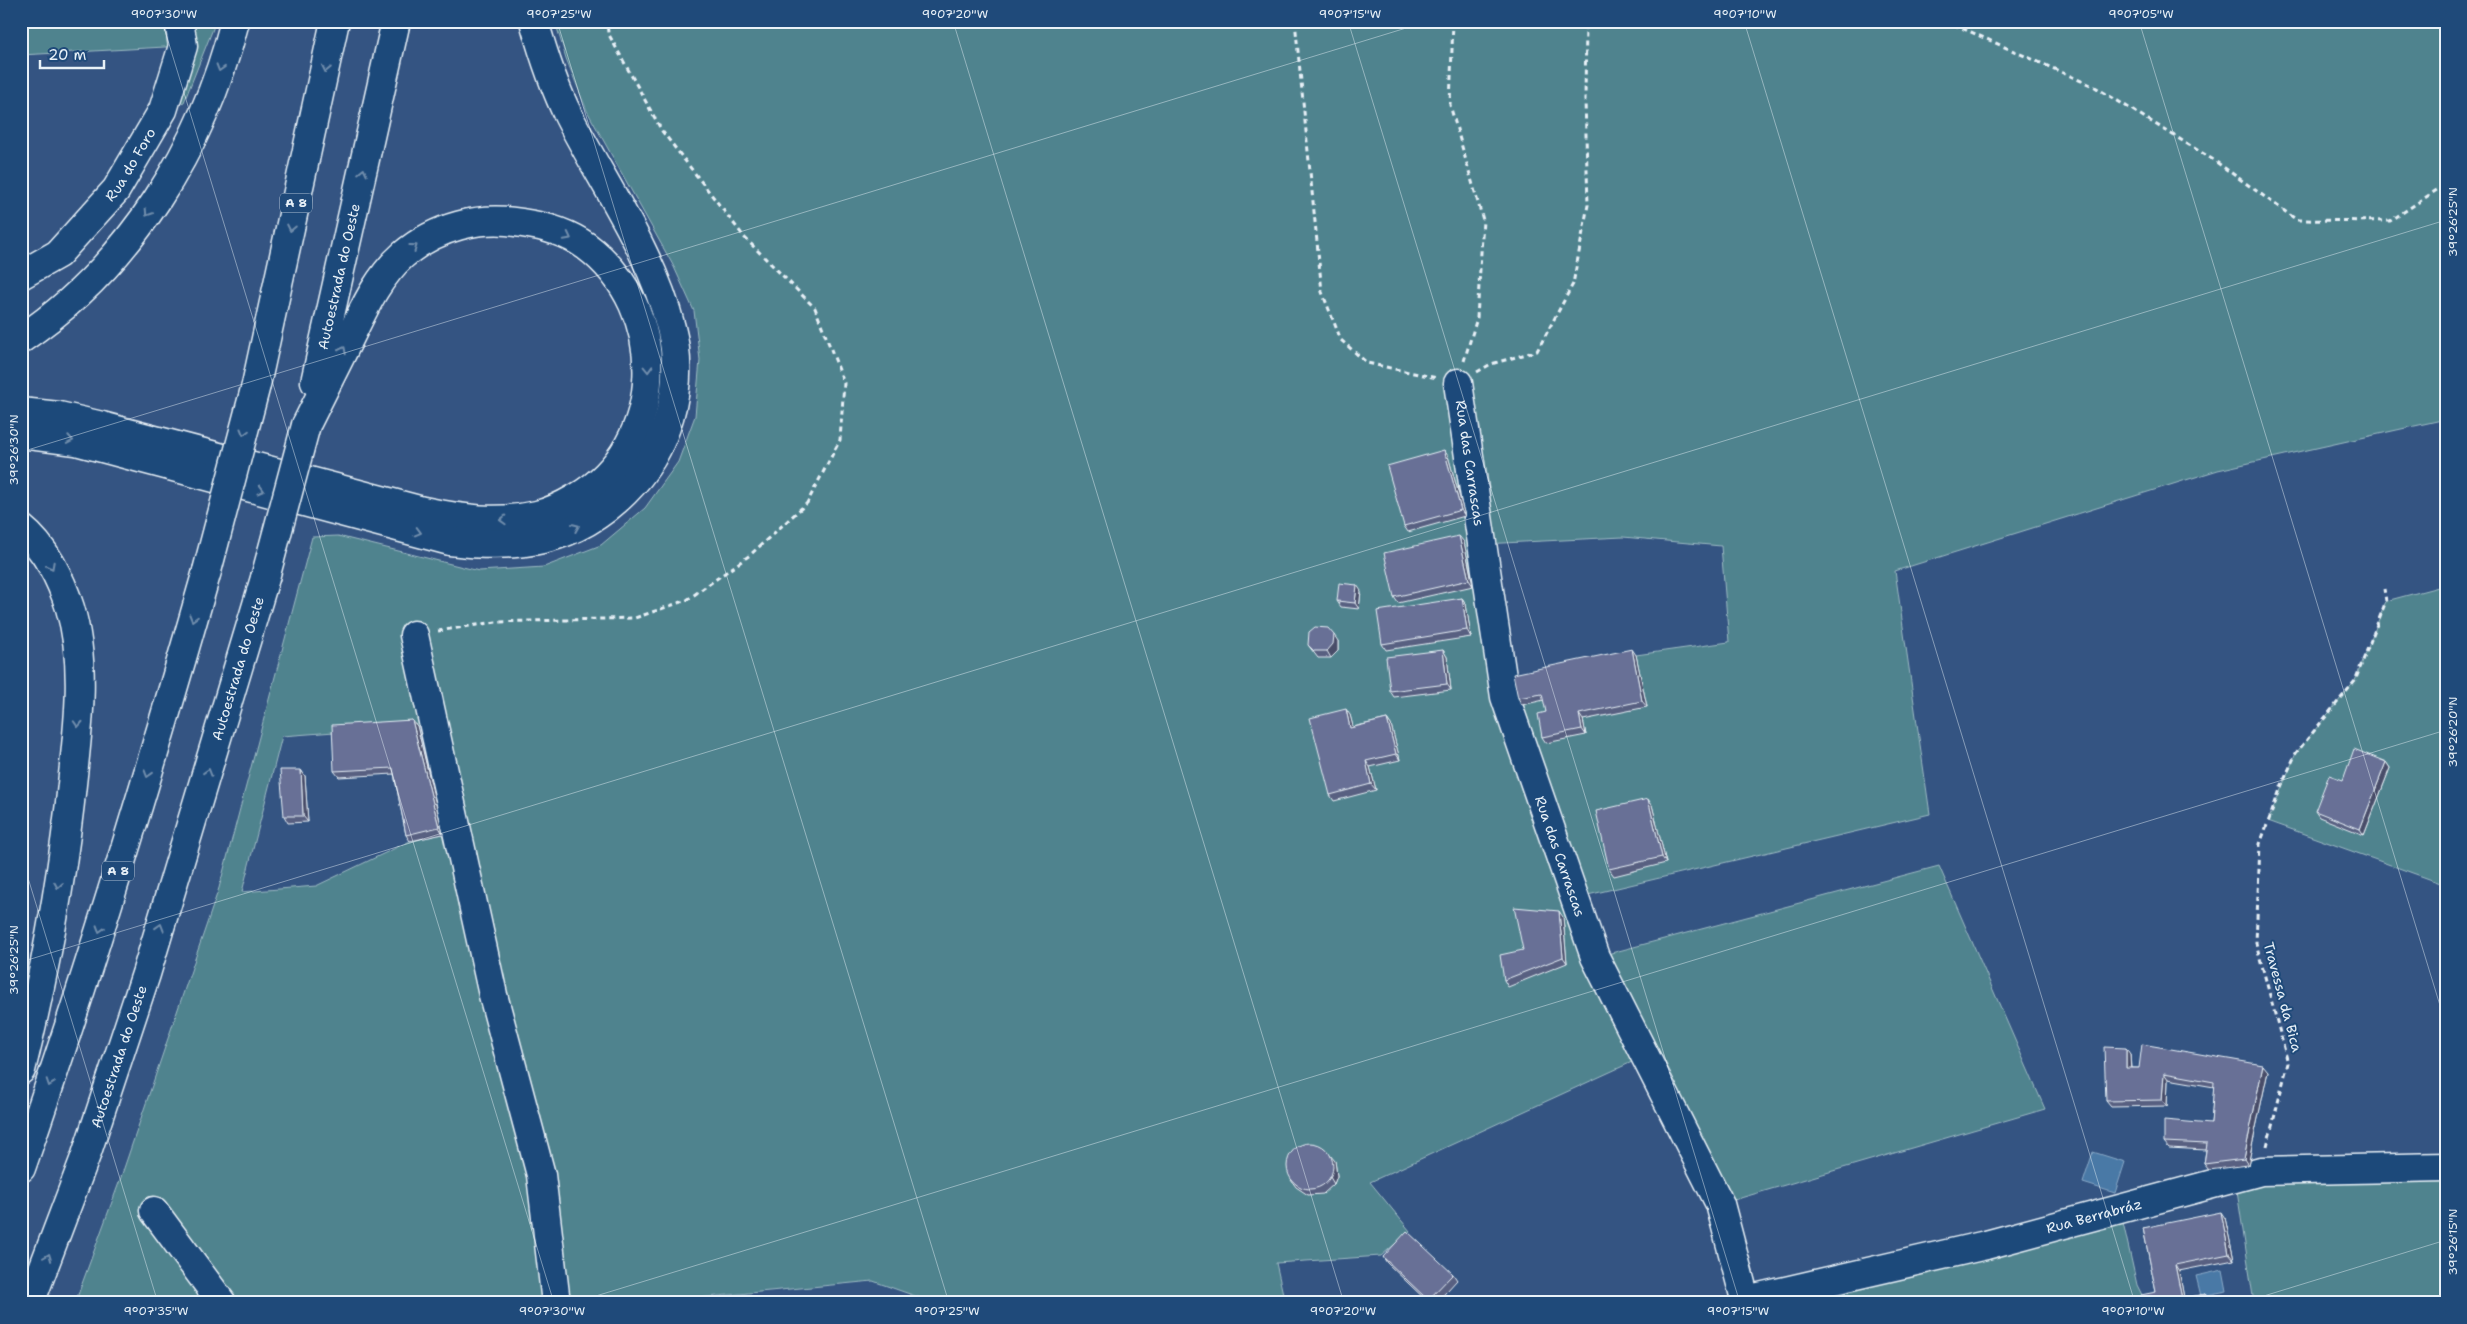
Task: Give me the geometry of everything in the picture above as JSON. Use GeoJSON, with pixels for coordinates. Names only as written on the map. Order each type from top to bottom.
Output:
{"type":"FeatureCollection","features":[{"type":"Feature","properties":{"kind":"main road","name":"Rua do Foro"},"geometry":{"type":"LineString","coordinates":[[21,274],[58,254],[116,190],[163,110],[183,46],[179,21]]}},
{"type":"Feature","properties":{"kind":"main road"},"geometry":{"type":"LineString","coordinates":[[21,339],[63,307],[90,283],[144,220],[171,178],[196,130],[216,82],[234,21]]}},
{"type":"Feature","properties":{"kind":"main road","name":"A 8"},"geometry":{"type":"LineString","coordinates":[[21,1168],[79,998],[161,732],[207,571],[256,385],[335,21]]}},
{"type":"Feature","properties":{"kind":"main road","name":"Autoestrada do Oeste"},"geometry":{"type":"LineString","coordinates":[[30,1303],[86,1155],[146,974],[265,578],[306,425],[396,21]]}},
{"type":"Feature","properties":{"kind":"main road"},"geometry":{"type":"LineString","coordinates":[[21,434],[76,441],[450,541],[477,544],[524,544],[553,537],[586,523],[613,504],[635,482],[661,440],[675,389],[676,358],[672,329],[650,270],[568,115],[541,47],[534,21]]}},
{"type":"Feature","properties":{"kind":"main road"},"geometry":{"type":"LineString","coordinates":[[21,412],[59,416],[102,426],[423,511],[470,519],[510,520],[539,515],[563,505],[588,491],[606,475],[624,454],[637,432],[646,403],[649,371],[645,335],[635,307],[622,283],[605,262],[585,246],[562,234],[506,220],[478,221],[459,225],[424,240],[402,256],[380,281],[306,425]]}},
{"type":"Feature","properties":{"kind":"main road","name":"Rua das Carrascas"},"geometry":{"type":"LineString","coordinates":[[1458,383],[1505,697],[1595,957],[1720,1204],[1746,1302]]}},
{"type":"Feature","properties":{"kind":"main road"},"geometry":{"type":"LineString","coordinates":[[21,528],[45,554],[60,582],[70,609],[79,672],[76,745],[68,822],[45,958],[21,1070]]}},
{"type":"Feature","properties":{"kind":"main road"},"geometry":{"type":"LineString","coordinates":[[414,635],[494,995],[541,1175],[556,1303]]}},
{"type":"Feature","properties":{"kind":"main road","name":"Rua Berrabráz"},"geometry":{"type":"LineString","coordinates":[[1746,1302],[1986,1245],[2261,1171],[2446,1167]]}},
{"type":"Feature","properties":{"kind":"main road"},"geometry":{"type":"LineString","coordinates":[[154,1211],[222,1303]]}},
{"type":"Feature","properties":{"kind":"path"},"geometry":{"type":"LineString","coordinates":[[1295,21],[1322,292],[1341,340],[1367,363],[1458,383],[1491,364],[1537,351],[1573,284],[1588,205],[1585,100],[1586,21]]}},
{"type":"Feature","properties":{"kind":"path"},"geometry":{"type":"LineString","coordinates":[[1453,21],[1450,105],[1483,220],[1477,318],[1458,383]]}},
{"type":"Feature","properties":{"kind":"path"},"geometry":{"type":"LineString","coordinates":[[1946,21],[2095,87],[2212,160],[2298,220],[2390,221],[2446,184]]}},
{"type":"Feature","properties":{"kind":"path","name":"Travessa da Bica"},"geometry":{"type":"LineString","coordinates":[[2261,1171],[2288,1063],[2256,943],[2260,844],[2296,753],[2355,681],[2386,601],[2384,589]]}},
{"type":"Feature","properties":{"kind":"green space"},"geometry":{"type":"Polygon","coordinates":[[[21,21],[216,21],[184,102],[163,110],[183,46],[21,55],[21,21]]]}},
{"type":"Feature","properties":{"kind":"green space"},"geometry":{"type":"Polygon","coordinates":[[[555,21],[2446,21],[2446,419],[2218,470],[1895,571],[1930,814],[1575,898],[1596,957],[1939,866],[2045,1109],[1720,1204],[1645,1056],[1370,1182],[1410,1231],[1381,1256],[1276,1263],[1285,1303],[935,1303],[873,1281],[646,1303],[75,1303],[120,1180],[219,888],[312,537],[338,536],[479,571],[544,567],[601,545],[645,508],[678,462],[695,416],[700,360],[694,311],[674,267],[587,111],[566,58],[555,21]],[[1623,537],[1483,544],[1503,679],[1636,655],[1729,642],[1721,546],[1623,537]],[[426,725],[282,736],[242,892],[316,886],[410,841],[443,834],[426,725]]]}},
{"type":"Feature","properties":{"kind":"green space"},"geometry":{"type":"Polygon","coordinates":[[[2446,585],[2446,885],[2268,821],[2296,753],[2355,681],[2386,601],[2446,585]]]}},
{"type":"Feature","properties":{"kind":"green space"},"geometry":{"type":"Polygon","coordinates":[[[2446,1167],[2446,1303],[2254,1303],[2235,1178],[2446,1167]]]}},
{"type":"Feature","properties":{"kind":"green space"},"geometry":{"type":"Polygon","coordinates":[[[2120,1209],[2137,1285],[2146,1303],[1746,1303],[2120,1209]]]}},
{"type":"Feature","properties":{"kind":"water"},"geometry":{"type":"Polygon","coordinates":[[[2093,1152],[2125,1162],[2115,1193],[2083,1183],[2093,1152]]]}},
{"type":"Feature","properties":{"kind":"water"},"geometry":{"type":"Polygon","coordinates":[[[2223,1270],[2227,1291],[2201,1296],[2196,1276],[2223,1270]]]}},
{"type":"Feature","properties":{"kind":"building"},"geometry":{"type":"Polygon","coordinates":[[[1444,450],[1461,510],[1404,526],[1387,466],[1444,450]]]}},
{"type":"Feature","properties":{"kind":"building"},"geometry":{"type":"Polygon","coordinates":[[[1459,536],[1469,580],[1394,597],[1384,553],[1459,536]]]}},
{"type":"Feature","properties":{"kind":"building"},"geometry":{"type":"Polygon","coordinates":[[[1339,583],[1357,585],[1355,603],[1337,601],[1339,583]]]}},
{"type":"Feature","properties":{"kind":"building"},"geometry":{"type":"Polygon","coordinates":[[[1462,598],[1467,630],[1382,644],[1377,611],[1462,598]]]}},
{"type":"Feature","properties":{"kind":"building"},"geometry":{"type":"Polygon","coordinates":[[[1315,627],[1328,628],[1334,635],[1333,644],[1327,651],[1314,651],[1308,645],[1309,632],[1315,627]]]}},
{"type":"Feature","properties":{"kind":"building"},"geometry":{"type":"Polygon","coordinates":[[[1632,649],[1642,701],[1579,714],[1582,729],[1542,737],[1538,714],[1546,712],[1542,694],[1518,698],[1513,674],[1632,649]]]}},
{"type":"Feature","properties":{"kind":"building"},"geometry":{"type":"Polygon","coordinates":[[[1443,650],[1447,684],[1390,691],[1386,657],[1443,650]]]}},
{"type":"Feature","properties":{"kind":"building"},"geometry":{"type":"Polygon","coordinates":[[[1346,709],[1350,728],[1387,719],[1396,754],[1366,761],[1371,784],[1330,795],[1310,718],[1346,709]]]}},
{"type":"Feature","properties":{"kind":"building"},"geometry":{"type":"Polygon","coordinates":[[[412,720],[439,827],[406,835],[393,768],[334,771],[332,725],[412,720]]]}},
{"type":"Feature","properties":{"kind":"building"},"geometry":{"type":"Polygon","coordinates":[[[2354,749],[2386,762],[2360,829],[2315,811],[2329,775],[2343,780],[2354,749]]]}},
{"type":"Feature","properties":{"kind":"building"},"geometry":{"type":"Polygon","coordinates":[[[280,770],[301,770],[303,816],[284,816],[280,770]]]}},
{"type":"Feature","properties":{"kind":"building"},"geometry":{"type":"Polygon","coordinates":[[[1648,799],[1662,857],[1609,869],[1596,811],[1648,799]]]}},
{"type":"Feature","properties":{"kind":"building"},"geometry":{"type":"Polygon","coordinates":[[[1514,907],[1559,911],[1563,957],[1504,980],[1500,955],[1523,950],[1514,907]]]}},
{"type":"Feature","properties":{"kind":"building"},"geometry":{"type":"Polygon","coordinates":[[[2142,1044],[2263,1065],[2244,1159],[2204,1164],[2207,1144],[2164,1142],[2164,1120],[2211,1124],[2214,1082],[2164,1073],[2162,1100],[2106,1101],[2104,1047],[2126,1048],[2126,1068],[2139,1068],[2142,1044]]]}},
{"type":"Feature","properties":{"kind":"building"},"geometry":{"type":"Polygon","coordinates":[[[1310,1143],[1323,1147],[1329,1153],[1333,1166],[1329,1179],[1323,1185],[1310,1189],[1297,1185],[1291,1179],[1287,1166],[1291,1153],[1297,1147],[1310,1143]]]}},
{"type":"Feature","properties":{"kind":"building"},"geometry":{"type":"Polygon","coordinates":[[[2221,1212],[2229,1254],[2175,1265],[2182,1299],[2206,1294],[2208,1303],[2144,1303],[2141,1295],[2156,1292],[2143,1228],[2221,1212]]]}},
{"type":"Feature","properties":{"kind":"building"},"geometry":{"type":"Polygon","coordinates":[[[1407,1231],[1453,1274],[1428,1300],[1383,1257],[1407,1231]]]}}]}
